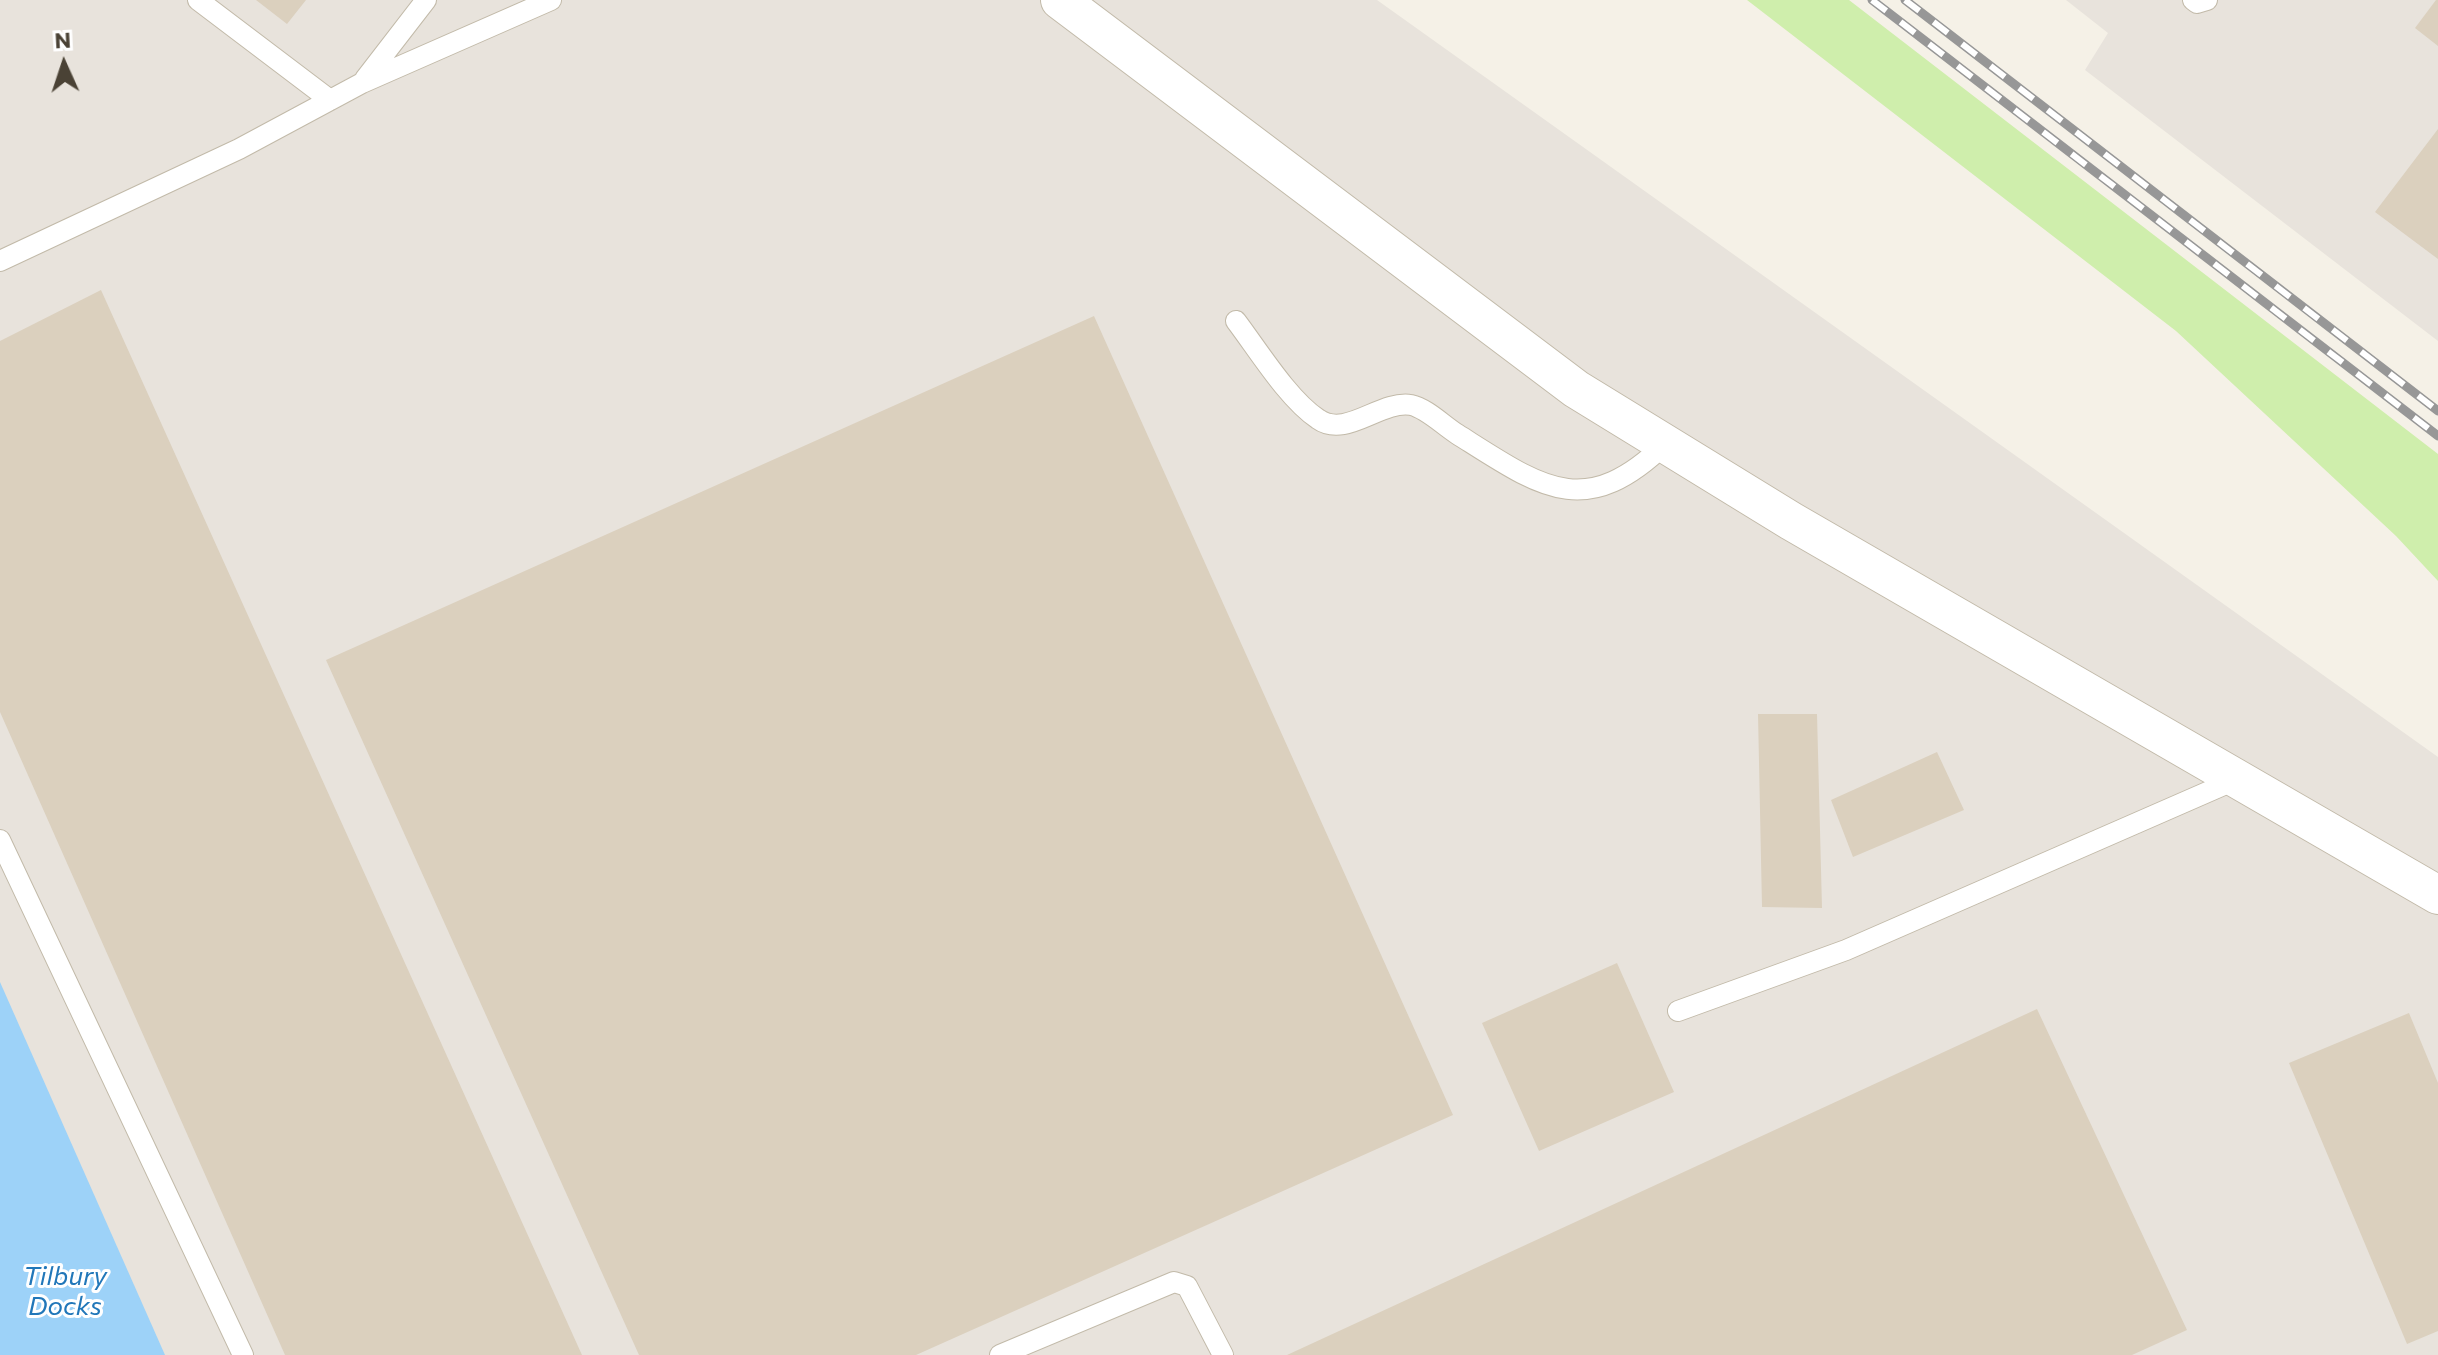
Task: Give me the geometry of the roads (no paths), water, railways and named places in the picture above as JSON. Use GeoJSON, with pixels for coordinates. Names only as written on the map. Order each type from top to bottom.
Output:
{"type":"FeatureCollection","features":[{"type":"Feature","properties":{"kind":"street"},"geometry":{"type":"LineString","coordinates":[[1060,0],[1576,389],[2235,780],[2438,895]]}},
{"type":"Feature","properties":{"kind":"lane"},"geometry":{"type":"LineString","coordinates":[[198,0],[330,100]]}},
{"type":"Feature","properties":{"kind":"lane"},"geometry":{"type":"LineString","coordinates":[[362,83],[426,0]]}},
{"type":"Feature","properties":{"kind":"lane"},"geometry":{"type":"LineString","coordinates":[[0,261],[239,149],[362,83],[551,0]]}},
{"type":"Feature","properties":{"kind":"lane"},"geometry":{"type":"LineString","coordinates":[[2193,0],[2197,3],[2207,0]]}},
{"type":"Feature","properties":{"kind":"lane"},"geometry":{"type":"LineString","coordinates":[[1236,321],[1305,409],[1320,422],[1347,423],[1391,406],[1418,407],[1495,458],[1549,484],[1579,492],[1611,485],[1640,468],[1665,444]]}},
{"type":"Feature","properties":{"kind":"lane"},"geometry":{"type":"LineString","coordinates":[[1678,1011],[1846,950],[2235,780]]}},
{"type":"Feature","properties":{"kind":"lane"},"geometry":{"type":"LineString","coordinates":[[0,840],[243,1355]]}},
{"type":"Feature","properties":{"kind":"lane"},"geometry":{"type":"LineString","coordinates":[[1000,1355],[1174,1282],[1187,1286],[1223,1355]]}},
{"type":"Feature","properties":{"kind":"water","name":"Tilbury Docks"},"geometry":{"type":"Polygon","coordinates":[[[0,982],[165,1355],[0,1355],[0,982]]]}},
{"type":"Feature","properties":{"kind":"railway"},"geometry":{"type":"LineString","coordinates":[[1872,0],[2438,436]]}},
{"type":"Feature","properties":{"kind":"railway"},"geometry":{"type":"LineString","coordinates":[[1905,0],[2438,411]]}}]}
